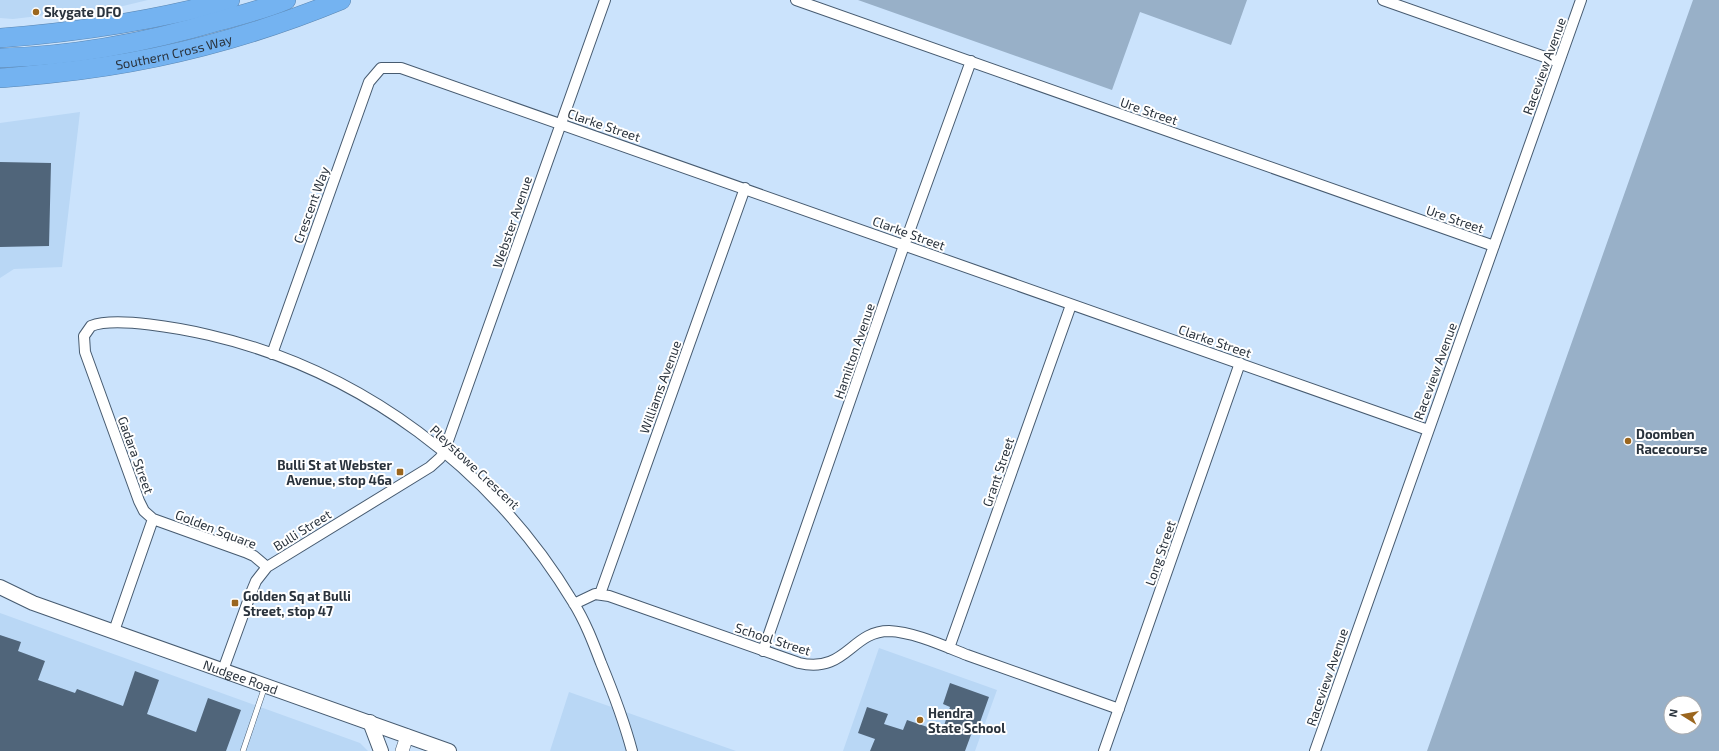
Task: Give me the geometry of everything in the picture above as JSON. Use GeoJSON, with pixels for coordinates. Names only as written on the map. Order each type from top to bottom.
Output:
{"type":"FeatureCollection","features":[{"type":"Feature","properties":{"kind":"highway"},"geometry":{"type":"LineString","coordinates":[[0,38],[59,33],[141,22],[230,0]]}},
{"type":"Feature","properties":{"kind":"highway","name":"Southern Cross Way"},"geometry":{"type":"LineString","coordinates":[[0,58],[101,49],[142,41],[202,26],[286,0]]}},
{"type":"Feature","properties":{"kind":"highway","name":"Southern Cross Way"},"geometry":{"type":"LineString","coordinates":[[2,78],[91,69],[137,62],[188,51],[249,34],[341,0]]}},
{"type":"Feature","properties":{"kind":"main road","name":"Nudgee Road"},"geometry":{"type":"LineString","coordinates":[[0,587],[33,602],[449,751]]}},
{"type":"Feature","properties":{"kind":"main road","name":"Nudgee Road"},"geometry":{"type":"LineString","coordinates":[[0,595],[33,602]]}},
{"type":"Feature","properties":{"kind":"main road"},"geometry":{"type":"LineString","coordinates":[[370,722],[381,751]]}},
{"type":"Feature","properties":{"kind":"street","name":"Webster Avenue"},"geometry":{"type":"LineString","coordinates":[[444,452],[604,0]]}},
{"type":"Feature","properties":{"kind":"street","name":"Ure Street"},"geometry":{"type":"LineString","coordinates":[[796,0],[1494,246]]}},
{"type":"Feature","properties":{"kind":"street"},"geometry":{"type":"LineString","coordinates":[[1383,0],[1559,62]]}},
{"type":"Feature","properties":{"kind":"street","name":"Raceview Avenue"},"geometry":{"type":"LineString","coordinates":[[1315,751],[1581,0]]}},
{"type":"Feature","properties":{"kind":"street","name":"Hamilton Avenue"},"geometry":{"type":"LineString","coordinates":[[763,651],[971,61]]}},
{"type":"Feature","properties":{"kind":"street","name":"Clarke Street"},"geometry":{"type":"LineString","coordinates":[[381,68],[401,68],[1428,430]]}},
{"type":"Feature","properties":{"kind":"street","name":"Crescent Way"},"geometry":{"type":"LineString","coordinates":[[272,354],[369,82],[381,68]]}},
{"type":"Feature","properties":{"kind":"street","name":"Williams Avenue"},"geometry":{"type":"LineString","coordinates":[[600,594],[745,188]]}},
{"type":"Feature","properties":{"kind":"street","name":"Grant Street"},"geometry":{"type":"LineString","coordinates":[[949,648],[1071,305]]}},
{"type":"Feature","properties":{"kind":"street","name":"Pleystowe Crescent"},"geometry":{"type":"LineString","coordinates":[[88,329],[96,324],[106,322],[170,327],[223,338],[272,354],[328,377],[366,397],[419,432],[444,452],[499,503],[528,537],[553,570],[590,634],[613,693],[632,751]]}},
{"type":"Feature","properties":{"kind":"street","name":"Gadara Street"},"geometry":{"type":"LineString","coordinates":[[88,329],[84,340],[85,352],[139,501],[144,511],[154,519]]}},
{"type":"Feature","properties":{"kind":"street","name":"Long Street"},"geometry":{"type":"LineString","coordinates":[[1104,751],[1240,363]]}},
{"type":"Feature","properties":{"kind":"street","name":"Bulli Street"},"geometry":{"type":"LineString","coordinates":[[223,670],[256,581],[267,567],[430,467],[444,452]]}},
{"type":"Feature","properties":{"kind":"street"},"geometry":{"type":"LineString","coordinates":[[114,631],[154,519]]}},
{"type":"Feature","properties":{"kind":"street","name":"Golden Square"},"geometry":{"type":"LineString","coordinates":[[154,519],[245,552],[254,556],[267,567]]}},
{"type":"Feature","properties":{"kind":"street"},"geometry":{"type":"LineString","coordinates":[[574,604],[587,596],[600,594]]}},
{"type":"Feature","properties":{"kind":"street","name":"School Street"},"geometry":{"type":"LineString","coordinates":[[600,594],[763,651],[808,665],[824,665],[839,658],[867,636],[887,631],[903,633],[1119,709]]}},
{"type":"Feature","properties":{"kind":"street"},"geometry":{"type":"LineString","coordinates":[[402,751],[407,736]]}},
{"type":"Feature","properties":{"kind":"lane"},"geometry":{"type":"LineString","coordinates":[[243,751],[265,685]]}},
{"type":"Feature","properties":{"kind":"shaded area","name":"Skygate DFO"},"geometry":{"type":"Polygon","coordinates":[[[0,0],[148,0],[123,6],[13,19],[0,18],[0,0]]]}},
{"type":"Feature","properties":{"kind":"shaded area"},"geometry":{"type":"Polygon","coordinates":[[[858,0],[1247,0],[1231,45],[1140,12],[1112,90],[858,0]]]}},
{"type":"Feature","properties":{"kind":"shaded area","name":"Doomben Racecourse"},"geometry":{"type":"Polygon","coordinates":[[[1693,0],[1719,0],[1719,751],[1427,751],[1693,0]]]}},
{"type":"Feature","properties":{"kind":"shaded area"},"geometry":{"type":"Polygon","coordinates":[[[80,112],[62,267],[14,269],[0,278],[0,123],[80,112]]]}},
{"type":"Feature","properties":{"kind":"shaded area"},"geometry":{"type":"Polygon","coordinates":[[[0,613],[360,743],[368,751],[0,751],[0,613]]]}},
{"type":"Feature","properties":{"kind":"shaded area","name":"Hendra State School"},"geometry":{"type":"Polygon","coordinates":[[[879,648],[997,690],[975,751],[843,751],[879,648]]]}},
{"type":"Feature","properties":{"kind":"shaded area"},"geometry":{"type":"Polygon","coordinates":[[[569,692],[736,751],[550,751],[569,692]]]}},
{"type":"Feature","properties":{"kind":"building"},"geometry":{"type":"Polygon","coordinates":[[[0,162],[51,163],[49,246],[0,247],[0,162]]]}},
{"type":"Feature","properties":{"kind":"building"},"geometry":{"type":"Polygon","coordinates":[[[0,635],[21,642],[18,651],[45,661],[38,680],[75,693],[77,689],[123,706],[135,671],[159,680],[147,714],[196,732],[208,698],[241,710],[226,751],[0,751],[0,635]]]}},
{"type":"Feature","properties":{"kind":"building"},"geometry":{"type":"Polygon","coordinates":[[[950,683],[989,697],[979,725],[975,724],[965,751],[870,751],[875,739],[858,733],[867,707],[888,714],[884,724],[903,730],[907,720],[942,732],[950,707],[943,704],[950,683]]]}},
{"type":"Feature","properties":{"kind":"place","name":"Skygate DFO"},"geometry":{"type":"Point","coordinates":[36,12]}},
{"type":"Feature","properties":{"kind":"place","name":"Doomben Racecourse"},"geometry":{"type":"Point","coordinates":[1628,441]}},
{"type":"Feature","properties":{"kind":"place","name":"Bulli St at Webster Avenue, stop 46a"},"geometry":{"type":"Point","coordinates":[400,472]}},
{"type":"Feature","properties":{"kind":"place","name":"Golden Sq at Bulli Street, stop 47"},"geometry":{"type":"Point","coordinates":[235,603]}},
{"type":"Feature","properties":{"kind":"place","name":"Hendra State School"},"geometry":{"type":"Point","coordinates":[920,720]}}]}
